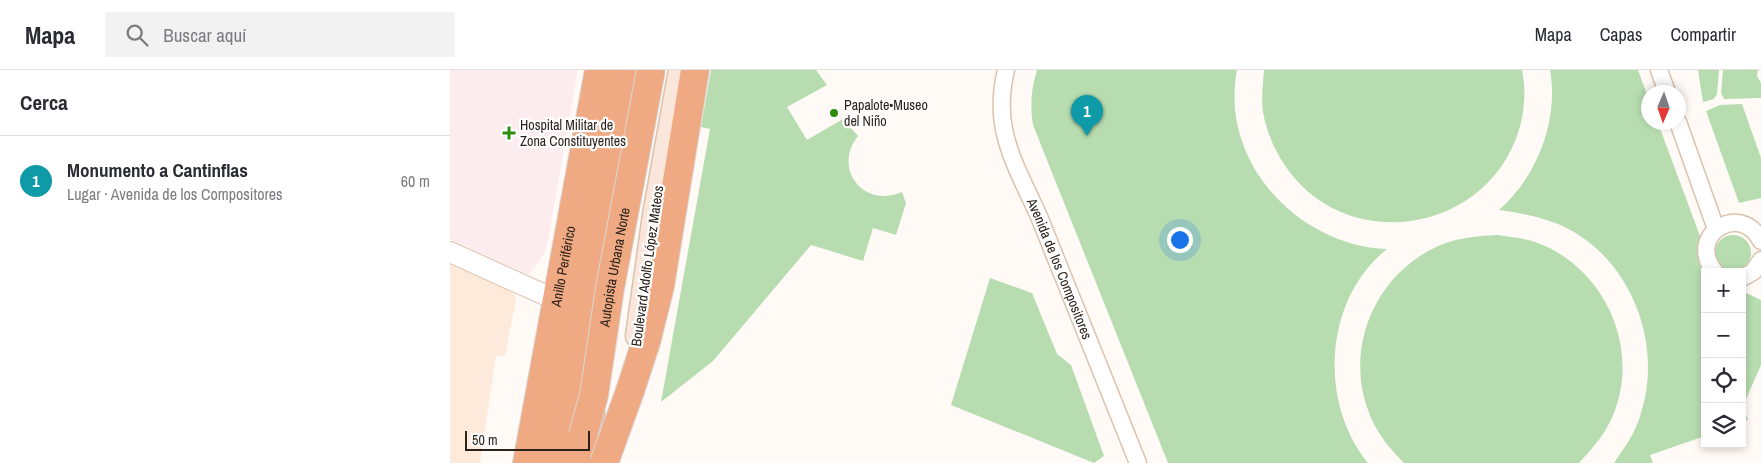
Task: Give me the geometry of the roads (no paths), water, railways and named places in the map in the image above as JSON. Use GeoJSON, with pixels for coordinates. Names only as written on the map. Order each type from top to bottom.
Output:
{"type":"FeatureCollection","features":[{"type":"Feature","properties":{"kind":"highway","name":"Anillo Periférico"},"geometry":{"type":"LineString","coordinates":[[527,463],[600,70]]}},
{"type":"Feature","properties":{"kind":"highway"},"geometry":{"type":"LineString","coordinates":[[532,463],[600,70]]}},
{"type":"Feature","properties":{"kind":"highway","name":"Autopista Urbana Norte"},"geometry":{"type":"LineString","coordinates":[[555,463],[623,70]]}},
{"type":"Feature","properties":{"kind":"highway"},"geometry":{"type":"LineString","coordinates":[[583,463],[618,179],[638,70]]}},
{"type":"Feature","properties":{"kind":"highway","name":"Autopista Urbana Norte"},"geometry":{"type":"LineString","coordinates":[[578,463],[583,435],[594,395],[610,288],[651,70]]}},
{"type":"Feature","properties":{"kind":"highway"},"geometry":{"type":"LineString","coordinates":[[604,463],[630,391],[654,311],[695,70]]}},
{"type":"Feature","properties":{"kind":"highway"},"geometry":{"type":"LineString","coordinates":[[527,389],[538,358],[548,307],[569,234]]}},
{"type":"Feature","properties":{"kind":"main road"},"geometry":{"type":"LineString","coordinates":[[513,463],[586,70]]}},
{"type":"Feature","properties":{"kind":"main road","name":"Boulevard Adolfo López Mateos"},"geometry":{"type":"LineString","coordinates":[[619,463],[654,215],[680,70]]}},
{"type":"Feature","properties":{"kind":"street","name":"Avenida de los Compositores"},"geometry":{"type":"LineString","coordinates":[[1006,70],[1003,81],[1002,120],[1009,149],[1040,219],[1138,463]]}},
{"type":"Feature","properties":{"kind":"street"},"geometry":{"type":"LineString","coordinates":[[1659,70],[1664,85]]}},
{"type":"Feature","properties":{"kind":"street"},"geometry":{"type":"LineString","coordinates":[[1681,130],[1716,229]]}},
{"type":"Feature","properties":{"kind":"street"},"geometry":{"type":"LineString","coordinates":[[1712,268],[1706,254],[1706,245],[1716,229],[1734,222],[1751,228],[1760,237]]}},
{"type":"Feature","properties":{"kind":"street"},"geometry":{"type":"LineString","coordinates":[[450,252],[545,295]]}},
{"type":"Feature","properties":{"kind":"street"},"geometry":{"type":"LineString","coordinates":[[1746,276],[1753,272],[1761,260]]}},
{"type":"Feature","properties":{"kind":"place","name":"Papalote•Museo del Niño"},"geometry":{"type":"Point","coordinates":[834,113]}},
{"type":"Feature","properties":{"kind":"place","name":"Hospital Militar de Zona Constituyentes"},"geometry":{"type":"Point","coordinates":[509,133]}},
{"type":"Feature","properties":{"kind":"place","name":"Monumento a Cantinflas"},"geometry":{"type":"Point","coordinates":[1087,136]}}]}
